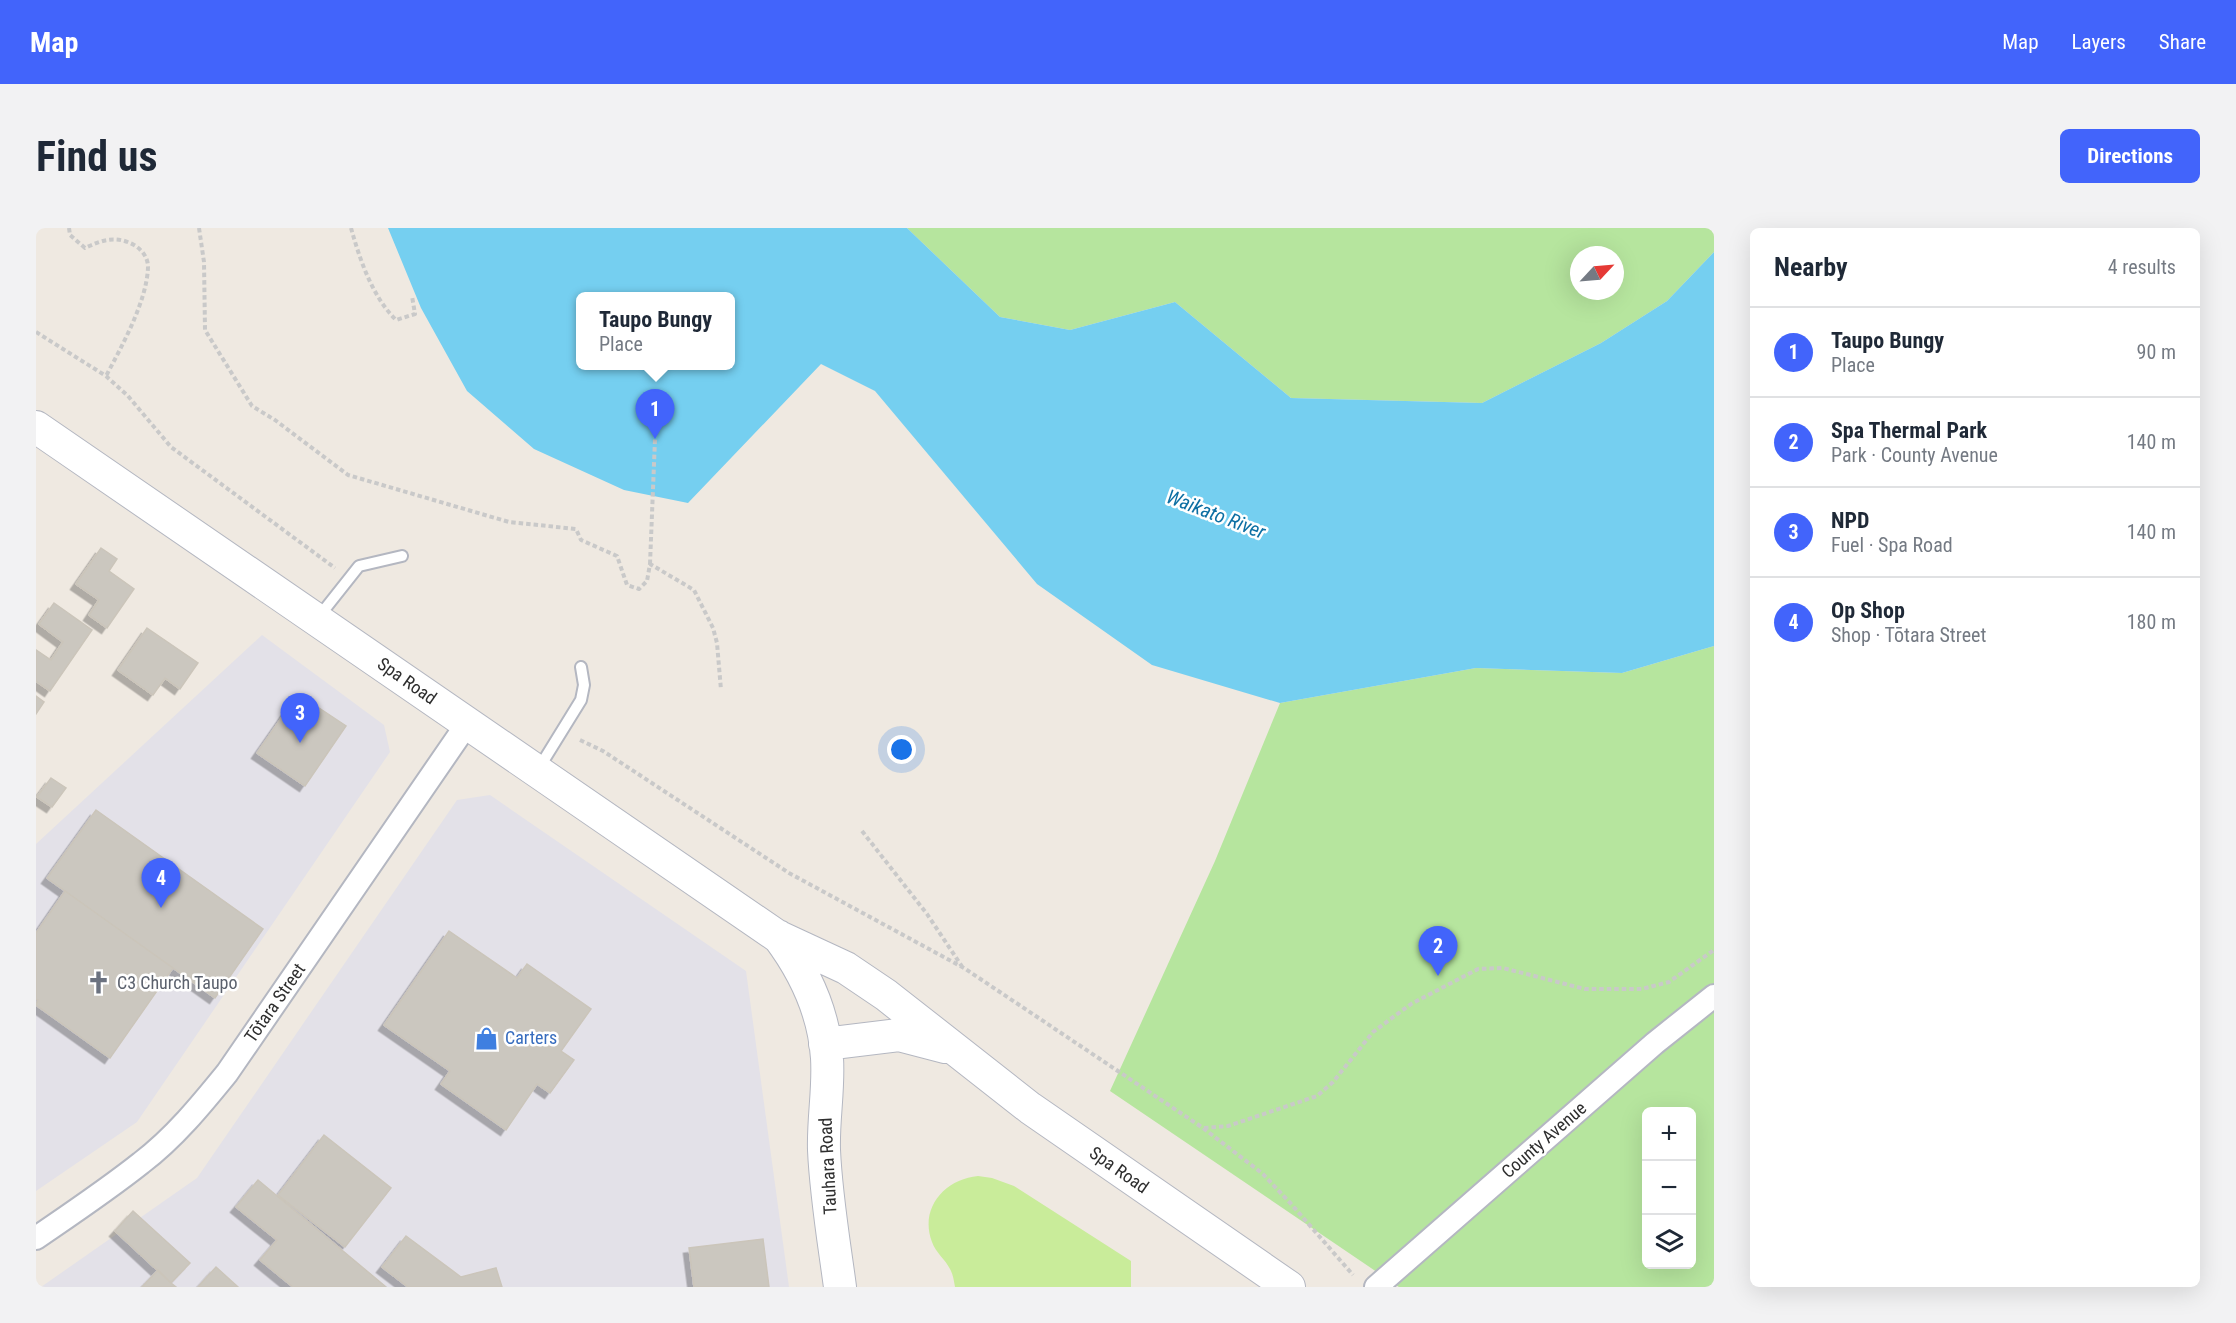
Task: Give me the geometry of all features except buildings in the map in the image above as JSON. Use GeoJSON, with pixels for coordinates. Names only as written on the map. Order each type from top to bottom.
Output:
{"type":"FeatureCollection","features":[{"type":"Feature","properties":{"kind":"main road","name":"Spa Road"},"geometry":{"type":"LineString","coordinates":[[36,427],[777,936],[846,968],[886,995],[1030,1108],[1289,1287]]}},
{"type":"Feature","properties":{"kind":"main road","name":"Spa Road"},"geometry":{"type":"LineString","coordinates":[[777,936],[794,958],[815,1000],[825,1044],[899,1035],[953,1049]]}},
{"type":"Feature","properties":{"kind":"main road","name":"Tauhara Road"},"geometry":{"type":"LineString","coordinates":[[825,1044],[827,1082],[825,1151],[840,1287]]}},
{"type":"Feature","properties":{"kind":"street","name":"Tōtara Street"},"geometry":{"type":"LineString","coordinates":[[36,1238],[142,1162],[174,1134],[202,1104],[227,1073],[467,724]]}},
{"type":"Feature","properties":{"kind":"street","name":"County Avenue"},"geometry":{"type":"LineString","coordinates":[[1366,1284],[1714,996]]}},
{"type":"Feature","properties":{"kind":"lane"},"geometry":{"type":"LineString","coordinates":[[317,619],[359,566],[402,556]]}},
{"type":"Feature","properties":{"kind":"lane"},"geometry":{"type":"LineString","coordinates":[[537,772],[581,700],[584,686],[580,667]]}},
{"type":"Feature","properties":{"kind":"path"},"geometry":{"type":"LineString","coordinates":[[69,228],[70,235],[85,248],[105,238],[127,241],[141,249],[148,265],[131,329],[106,375]]}},
{"type":"Feature","properties":{"kind":"path"},"geometry":{"type":"LineString","coordinates":[[199,228],[204,262],[205,330],[252,406],[275,420],[348,475],[508,522],[576,529],[581,540],[617,556],[627,585],[639,589],[647,580],[650,564],[655,439]]}},
{"type":"Feature","properties":{"kind":"path"},"geometry":{"type":"LineString","coordinates":[[351,228],[358,253],[382,306],[396,321],[415,314],[412,296]]}},
{"type":"Feature","properties":{"kind":"path"},"geometry":{"type":"LineString","coordinates":[[36,332],[106,375],[128,396],[171,447],[336,568]]}},
{"type":"Feature","properties":{"kind":"path"},"geometry":{"type":"LineString","coordinates":[[650,564],[694,590],[713,628],[717,643],[721,690]]}},
{"type":"Feature","properties":{"kind":"path"},"geometry":{"type":"LineString","coordinates":[[582,740],[603,751],[789,873],[963,968],[1203,1128],[1263,1174],[1366,1284]]}},
{"type":"Feature","properties":{"kind":"path"},"geometry":{"type":"LineString","coordinates":[[862,831],[927,914],[963,968]]}},
{"type":"Feature","properties":{"kind":"path"},"geometry":{"type":"LineString","coordinates":[[1203,1128],[1228,1126],[1317,1096],[1334,1083],[1373,1032],[1411,1004],[1478,969],[1503,968],[1586,989],[1642,989],[1669,982],[1714,950]]}},
{"type":"Feature","properties":{"kind":"shaded area"},"geometry":{"type":"Polygon","coordinates":[[[262,635],[384,725],[390,752],[137,1122],[36,1191],[36,844],[262,635]]]}},
{"type":"Feature","properties":{"kind":"shaded area"},"geometry":{"type":"Polygon","coordinates":[[[490,795],[746,971],[789,1287],[41,1287],[197,1178],[457,800],[490,795]]]}},
{"type":"Feature","properties":{"kind":"green space"},"geometry":{"type":"Polygon","coordinates":[[[907,228],[1714,228],[1714,252],[1667,301],[1601,343],[1482,403],[1291,398],[1175,302],[1070,330],[1000,317],[907,228]]]}},
{"type":"Feature","properties":{"kind":"green space"},"geometry":{"type":"Polygon","coordinates":[[[1714,646],[1714,1287],[1399,1287],[1110,1091],[1215,861],[1280,703],[1476,668],[1622,673],[1714,646]]]}},
{"type":"Feature","properties":{"kind":"green space"},"geometry":{"type":"Polygon","coordinates":[[[978,1176],[992,1178],[1014,1186],[1131,1261],[1131,1287],[955,1287],[951,1271],[932,1242],[929,1218],[932,1207],[946,1189],[966,1178],[978,1176]]]}},
{"type":"Feature","properties":{"kind":"water","name":"Waikato River"},"geometry":{"type":"Polygon","coordinates":[[[388,228],[907,228],[1000,317],[1070,330],[1175,302],[1291,398],[1482,403],[1601,343],[1667,301],[1714,252],[1714,646],[1622,673],[1476,668],[1280,703],[1152,665],[1037,584],[875,391],[821,364],[688,503],[624,490],[534,449],[467,391],[421,308],[388,228]]]}},
{"type":"Feature","properties":{"kind":"place","name":"Taupo Bungy"},"geometry":{"type":"Point","coordinates":[655,439]}},
{"type":"Feature","properties":{"kind":"place","name":"NPD"},"geometry":{"type":"Point","coordinates":[300,743]}},
{"type":"Feature","properties":{"kind":"place","name":"Op Shop"},"geometry":{"type":"Point","coordinates":[161,908]}},
{"type":"Feature","properties":{"kind":"place","name":"Spa Thermal Park"},"geometry":{"type":"Point","coordinates":[1438,976]}},
{"type":"Feature","properties":{"kind":"place","name":"C3 Church Taupo"},"geometry":{"type":"Point","coordinates":[99,983]}},
{"type":"Feature","properties":{"kind":"place","name":"Carters"},"geometry":{"type":"Point","coordinates":[487,1038]}}]}
